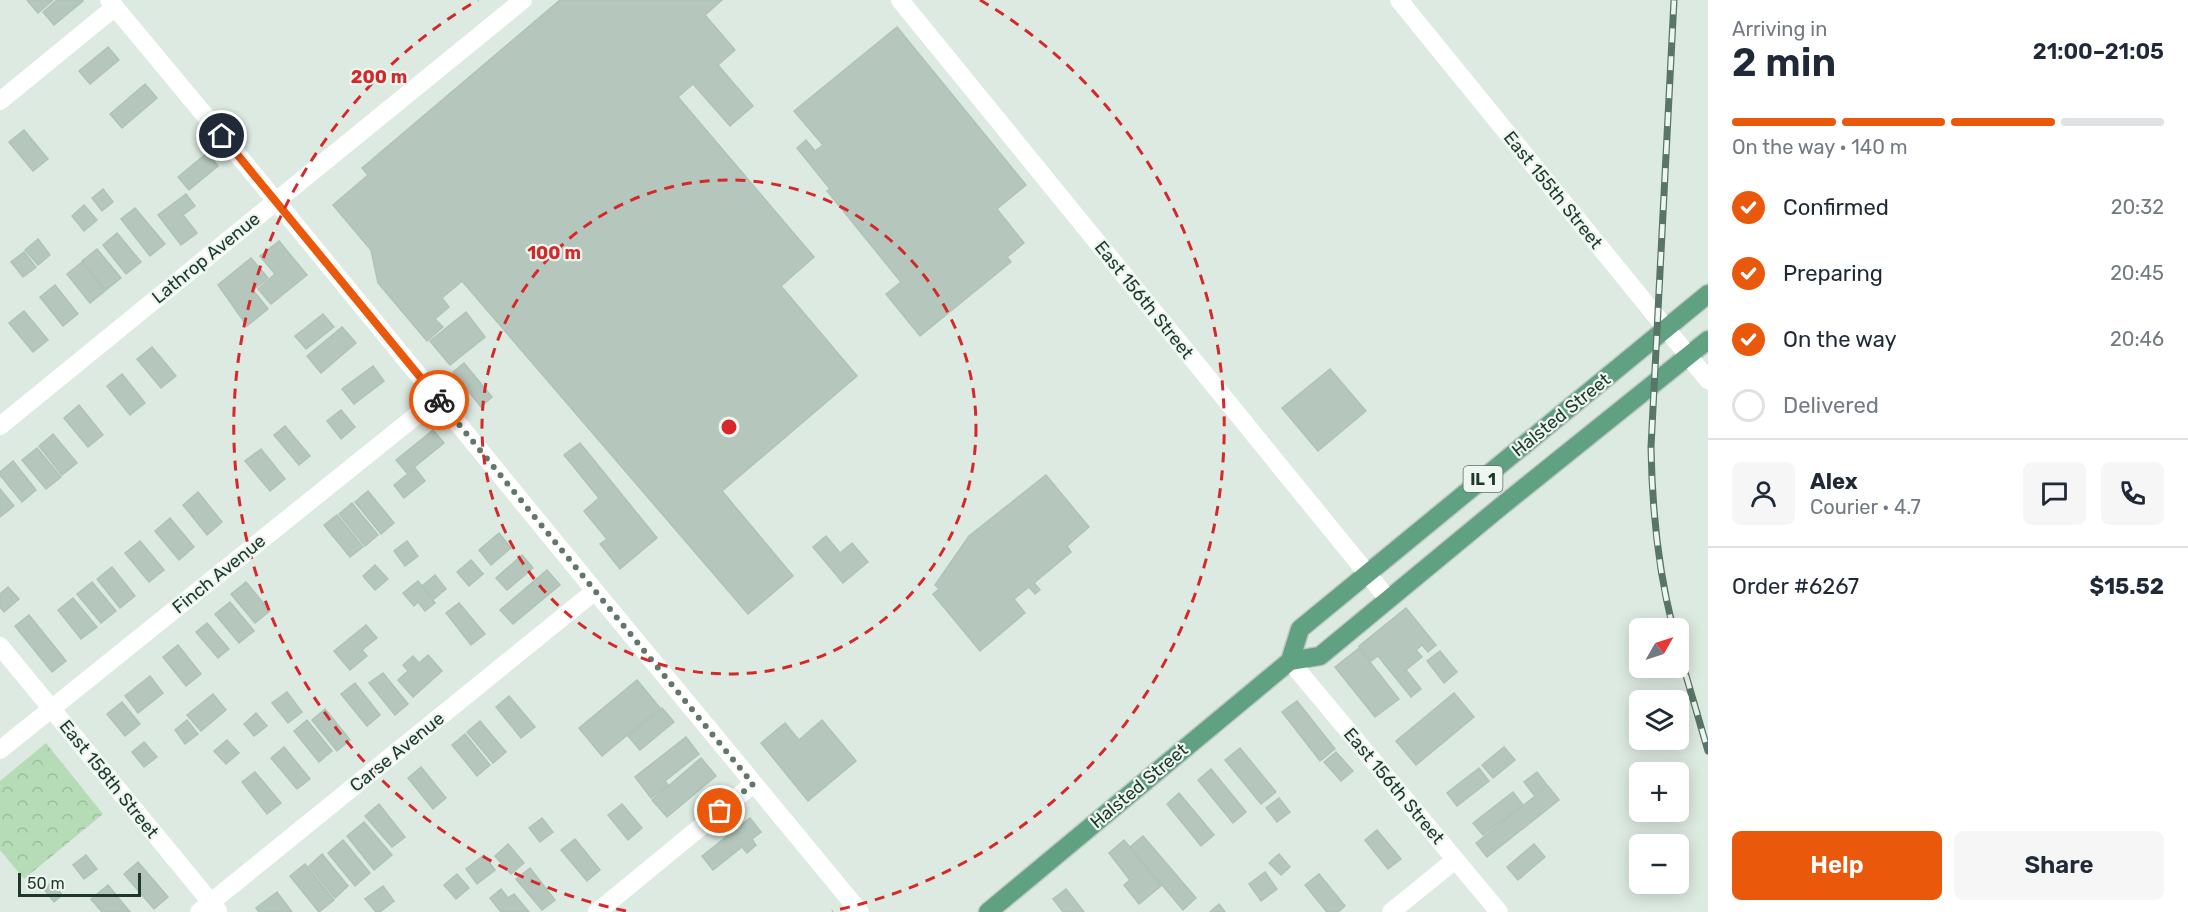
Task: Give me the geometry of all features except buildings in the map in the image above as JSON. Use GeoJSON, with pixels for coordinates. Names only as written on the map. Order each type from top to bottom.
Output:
{"type":"FeatureCollection","features":[{"type":"Feature","properties":{"kind":"main road","name":"Halsted Street"},"geometry":{"type":"LineString","coordinates":[[1290,661],[1300,630],[1708,294]]}},
{"type":"Feature","properties":{"kind":"main road","name":"Halsted Street"},"geometry":{"type":"LineString","coordinates":[[988,912],[1290,661],[1320,656],[1708,340]]}},
{"type":"Feature","properties":{"kind":"street","name":"Lathrop Avenue"},"geometry":{"type":"LineString","coordinates":[[0,426],[523,0]]}},
{"type":"Feature","properties":{"kind":"street","name":"East 156th Street"},"geometry":{"type":"LineString","coordinates":[[900,0],[1388,600]]}},
{"type":"Feature","properties":{"kind":"street","name":"East 155th Street"},"geometry":{"type":"LineString","coordinates":[[1399,0],[1708,380]]}},
{"type":"Feature","properties":{"kind":"street"},"geometry":{"type":"LineString","coordinates":[[0,101],[112,4],[860,912]]}},
{"type":"Feature","properties":{"kind":"street","name":"Finch Avenue"},"geometry":{"type":"LineString","coordinates":[[0,750],[438,398]]}},
{"type":"Feature","properties":{"kind":"street","name":"Carse Avenue"},"geometry":{"type":"LineString","coordinates":[[209,909],[595,591]]}},
{"type":"Feature","properties":{"kind":"street","name":"East 158th Street"},"geometry":{"type":"LineString","coordinates":[[0,646],[209,909]]}},
{"type":"Feature","properties":{"kind":"street","name":"East 156th Street"},"geometry":{"type":"LineString","coordinates":[[1290,661],[1499,912]]}},
{"type":"Feature","properties":{"kind":"street"},"geometry":{"type":"LineString","coordinates":[[597,912],[753,784]]}},
{"type":"Feature","properties":{"kind":"street"},"geometry":{"type":"LineString","coordinates":[[1391,912],[1455,860]]}},
{"type":"Feature","properties":{"kind":"green space"},"geometry":{"type":"Polygon","coordinates":[[[46,743],[103,814],[24,879],[0,850],[0,781],[46,743]]]}},
{"type":"Feature","properties":{"kind":"railway"},"geometry":{"type":"LineString","coordinates":[[1671,618],[1657,539],[1651,447],[1674,0]]}},
{"type":"Feature","properties":{"kind":"railway"},"geometry":{"type":"LineString","coordinates":[[1687,678],[1708,751]]}},
{"type":"Feature","properties":{"kind":"way so far"},"geometry":{"type":"LineString","coordinates":[[439,400],[753,784],[720,811]]}},
{"type":"Feature","properties":{"kind":"route"},"geometry":{"type":"LineString","coordinates":[[222,136],[439,400]]}}]}
